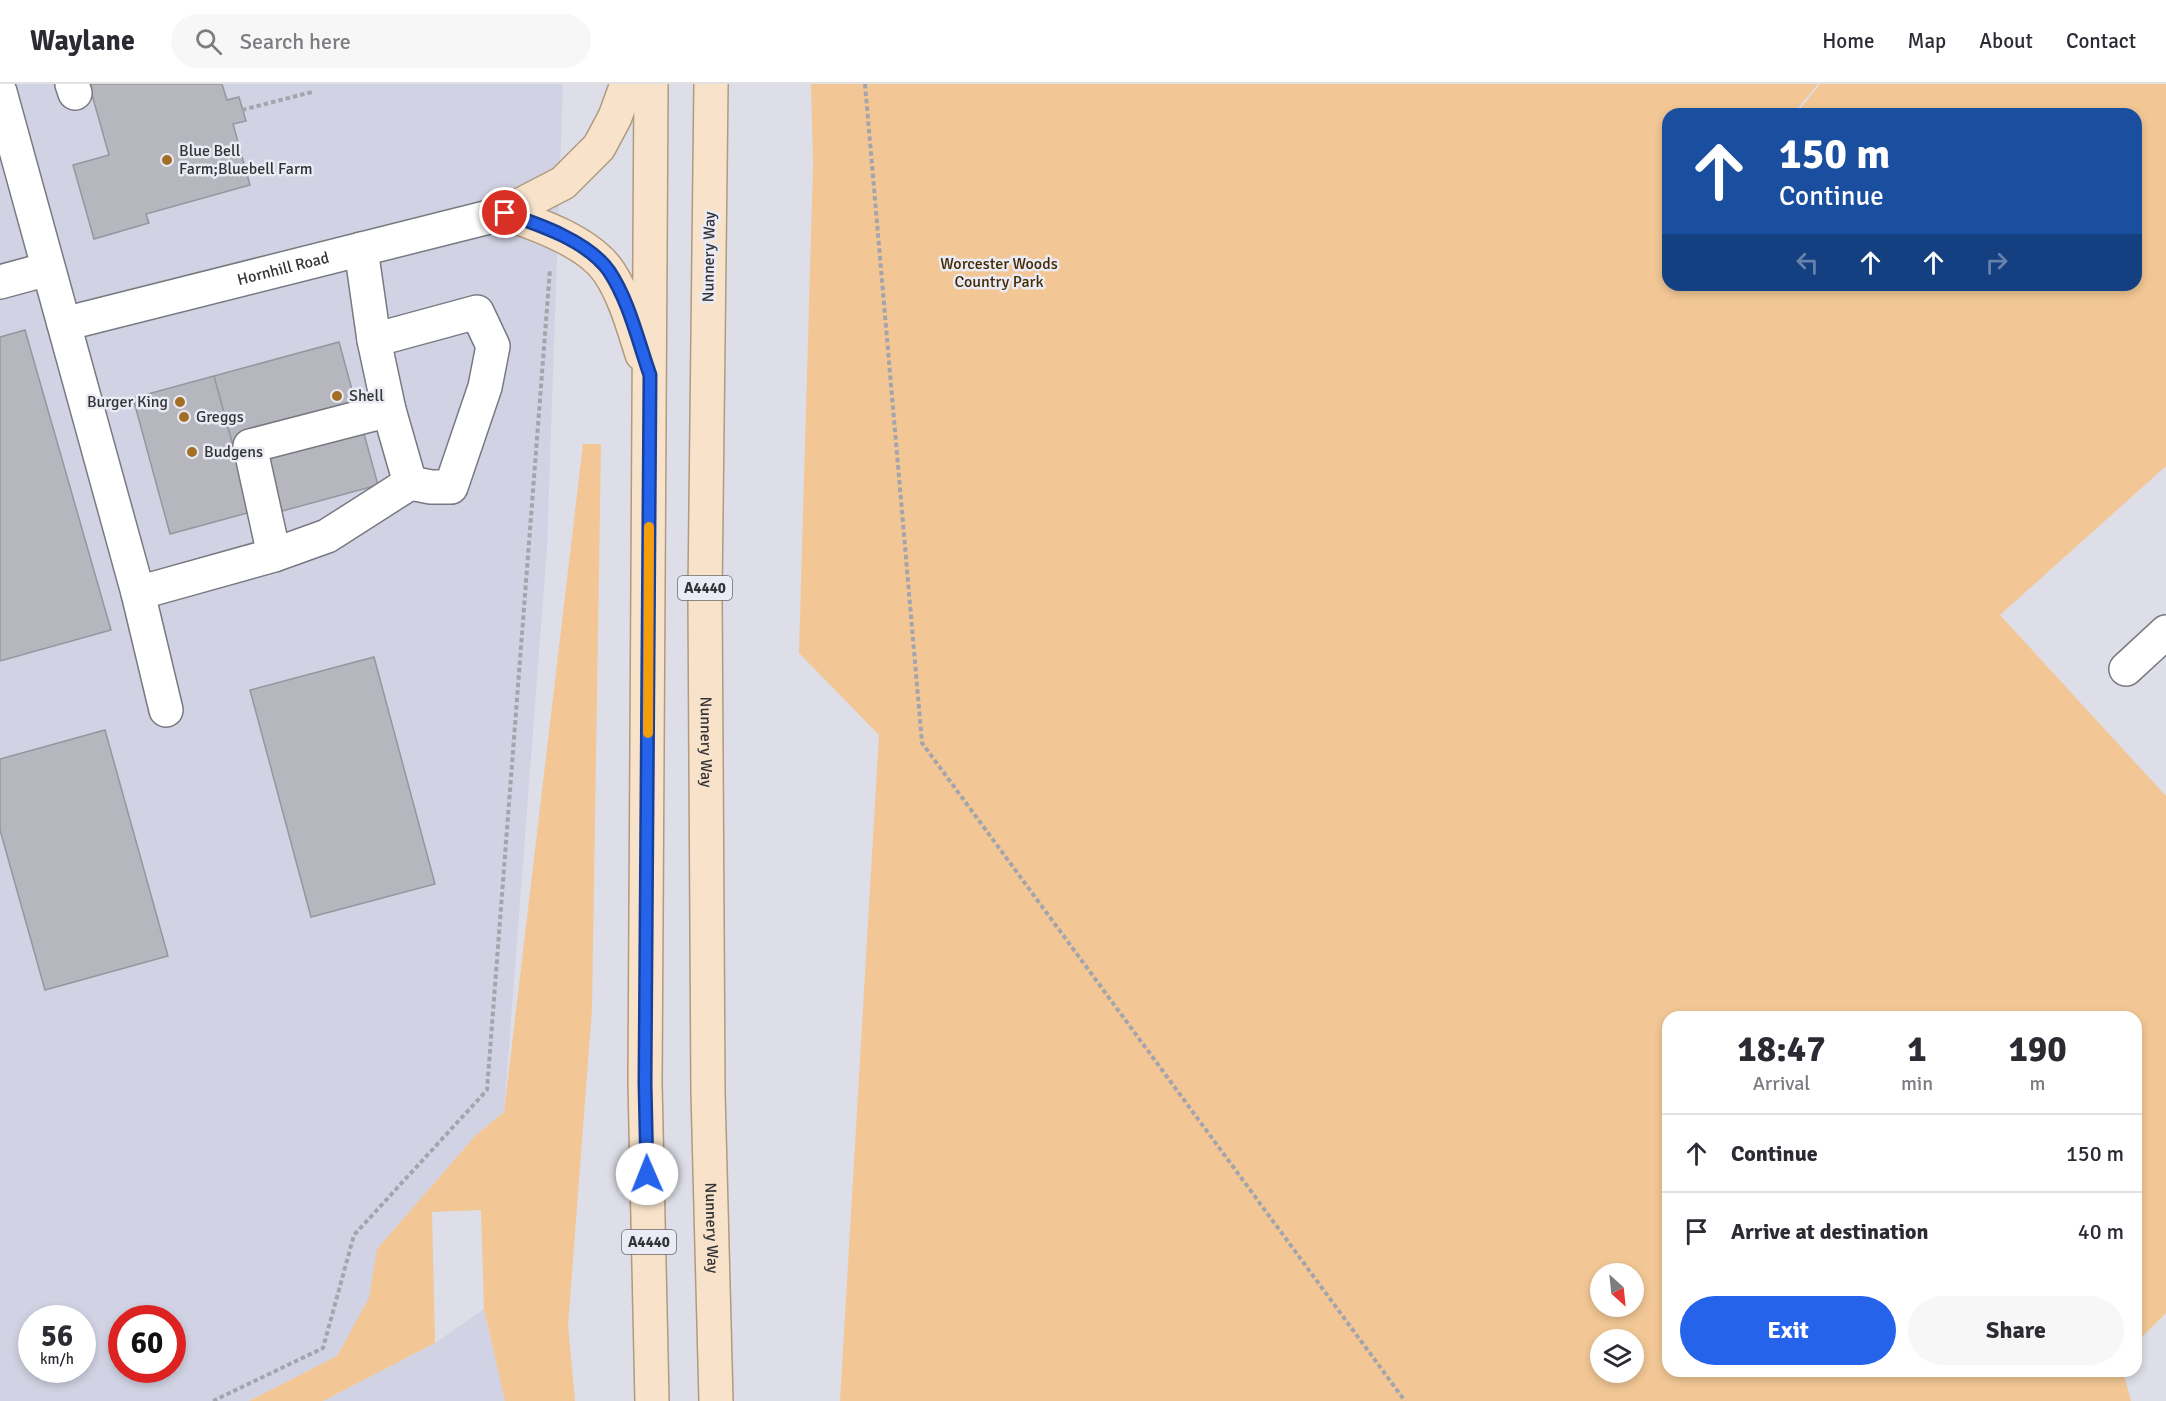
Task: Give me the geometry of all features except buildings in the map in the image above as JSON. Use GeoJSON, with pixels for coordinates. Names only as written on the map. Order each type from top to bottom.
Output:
{"type":"FeatureCollection","features":[{"type":"Feature","properties":{"kind":"main road"},"geometry":{"type":"LineString","coordinates":[[505,213],[563,183],[599,147],[615,117],[627,84]]}},
{"type":"Feature","properties":{"kind":"main road","name":"A4440"},"geometry":{"type":"LineString","coordinates":[[651,84],[645,1083],[652,1401]]}},
{"type":"Feature","properties":{"kind":"main road","name":"Nunnery Way"},"geometry":{"type":"LineString","coordinates":[[711,84],[705,592],[708,1092],[716,1401]]}},
{"type":"Feature","properties":{"kind":"main road"},"geometry":{"type":"LineString","coordinates":[[505,213],[549,228],[584,248],[607,269],[620,290],[650,375]]}},
{"type":"Feature","properties":{"kind":"lane"},"geometry":{"type":"LineString","coordinates":[[0,92],[138,593],[166,710]]}},
{"type":"Feature","properties":{"kind":"lane","name":"Hornhill Road"},"geometry":{"type":"LineString","coordinates":[[64,324],[505,213]]}},
{"type":"Feature","properties":{"kind":"lane"},"geometry":{"type":"LineString","coordinates":[[361,249],[374,340],[389,410],[410,483]]}},
{"type":"Feature","properties":{"kind":"lane"},"geometry":{"type":"LineString","coordinates":[[0,282],[48,269]]}},
{"type":"Feature","properties":{"kind":"lane"},"geometry":{"type":"LineString","coordinates":[[138,593],[274,555],[327,536],[410,483],[431,487],[451,487],[485,387],[493,346],[477,312],[374,340]]}},
{"type":"Feature","properties":{"kind":"lane"},"geometry":{"type":"LineString","coordinates":[[274,555],[250,446],[389,410]]}},
{"type":"Feature","properties":{"kind":"lane"},"geometry":{"type":"LineString","coordinates":[[2126,669],[2166,632]]}},
{"type":"Feature","properties":{"kind":"path"},"geometry":{"type":"LineString","coordinates":[[865,84],[922,743],[1405,1401]]}},
{"type":"Feature","properties":{"kind":"path"},"geometry":{"type":"LineString","coordinates":[[242,110],[312,92]]}},
{"type":"Feature","properties":{"kind":"path"},"geometry":{"type":"LineString","coordinates":[[213,1401],[323,1348],[354,1235],[487,1090],[549,270],[565,237]]}},
{"type":"Feature","properties":{"kind":"shaded area"},"geometry":{"type":"Polygon","coordinates":[[[0,84],[563,84],[547,547],[504,1112],[475,1136],[377,1249],[384,1310],[337,1356],[249,1401],[0,1401],[0,84]]]}},
{"type":"Feature","properties":{"kind":"shaded area"},"geometry":{"type":"Polygon","coordinates":[[[484,1309],[505,1401],[323,1401],[435,1343],[484,1309]]]}},
{"type":"Feature","properties":{"kind":"green space","name":"Worcester Woods Country Park"},"geometry":{"type":"Polygon","coordinates":[[[811,84],[1818,84],[1798,108],[1662,108],[1662,283],[1660,286],[1662,284],[1662,291],[2142,291],[2142,108],[1801,108],[1820,84],[2166,84],[2166,466],[2000,615],[2166,796],[2166,1313],[2142,1337],[2142,1011],[1662,1011],[1662,1377],[2125,1377],[2131,1401],[840,1401],[879,735],[799,653],[813,165],[811,84]]]}},
{"type":"Feature","properties":{"kind":"green space"},"geometry":{"type":"Polygon","coordinates":[[[583,444],[601,444],[592,1009],[568,1326],[575,1401],[505,1401],[484,1309],[481,1210],[432,1212],[435,1343],[323,1401],[249,1401],[337,1356],[369,1298],[377,1249],[475,1136],[504,1112],[583,444]]]}},
{"type":"Feature","properties":{"kind":"slow traffic"},"geometry":{"type":"LineString","coordinates":[[648,733],[649,527]]}},
{"type":"Feature","properties":{"kind":"place","name":"Blue Bell Farm;Bluebell Farm"},"geometry":{"type":"Point","coordinates":[167,160]}},
{"type":"Feature","properties":{"kind":"place","name":"Shell"},"geometry":{"type":"Point","coordinates":[337,396]}},
{"type":"Feature","properties":{"kind":"place","name":"Burger King"},"geometry":{"type":"Point","coordinates":[180,402]}},
{"type":"Feature","properties":{"kind":"place","name":"Greggs"},"geometry":{"type":"Point","coordinates":[184,417]}},
{"type":"Feature","properties":{"kind":"place","name":"Budgens"},"geometry":{"type":"Point","coordinates":[192,452]}},
{"type":"Feature","properties":{"kind":"route"},"geometry":{"type":"LineString","coordinates":[[505,213],[549,228],[584,248],[607,269],[620,290],[650,375],[645,1083],[647,1174]]}}]}
